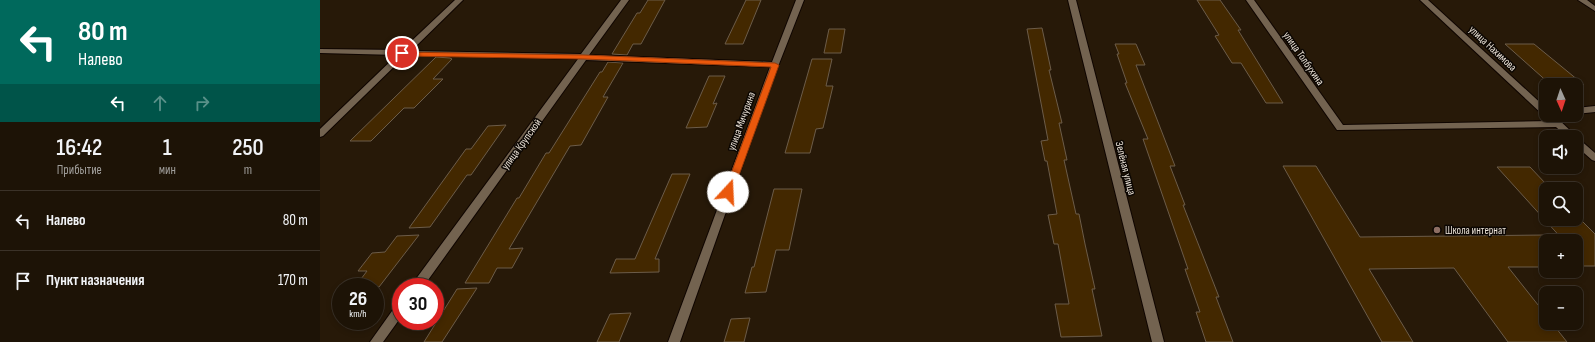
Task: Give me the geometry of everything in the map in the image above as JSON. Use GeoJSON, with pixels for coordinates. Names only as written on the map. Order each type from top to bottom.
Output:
{"type":"FeatureCollection","features":[{"type":"Feature","properties":{"kind":"street"},"geometry":{"type":"LineString","coordinates":[[320,134],[402,53],[460,0]]}},
{"type":"Feature","properties":{"kind":"street","name":"улица Крупской"},"geometry":{"type":"LineString","coordinates":[[423,278],[625,0]]}},
{"type":"Feature","properties":{"kind":"street","name":"улица Мичурина"},"geometry":{"type":"LineString","coordinates":[[674,342],[800,0]]}},
{"type":"Feature","properties":{"kind":"street","name":"Зелёная улица"},"geometry":{"type":"LineString","coordinates":[[1072,0],[1158,342]]}},
{"type":"Feature","properties":{"kind":"street","name":"улица Толбухина"},"geometry":{"type":"LineString","coordinates":[[1250,0],[1340,128],[1558,124]]}},
{"type":"Feature","properties":{"kind":"street","name":"улица Нахимова"},"geometry":{"type":"LineString","coordinates":[[1424,0],[1539,107]]}},
{"type":"Feature","properties":{"kind":"street"},"geometry":{"type":"LineString","coordinates":[[1582,0],[1595,9]]}},
{"type":"Feature","properties":{"kind":"street"},"geometry":{"type":"LineString","coordinates":[[320,51],[584,57],[775,65]]}},
{"type":"Feature","properties":{"kind":"street"},"geometry":{"type":"LineString","coordinates":[[1583,110],[1595,109]]}},
{"type":"Feature","properties":{"kind":"street"},"geometry":{"type":"LineString","coordinates":[[1558,124],[1564,130]]}},
{"type":"Feature","properties":{"kind":"street"},"geometry":{"type":"LineString","coordinates":[[1583,147],[1595,158]]}},
{"type":"Feature","properties":{"kind":"street"},"geometry":{"type":"LineString","coordinates":[[376,342],[392,320]]}},
{"type":"Feature","properties":{"kind":"building"},"geometry":{"type":"Polygon","coordinates":[[[648,0],[665,0],[641,44],[633,44],[627,55],[612,54],[637,13],[640,13],[648,0]]]}},
{"type":"Feature","properties":{"kind":"building"},"geometry":{"type":"Polygon","coordinates":[[[746,0],[761,0],[743,44],[725,44],[746,0]]]}},
{"type":"Feature","properties":{"kind":"building"},"geometry":{"type":"Polygon","coordinates":[[[1197,0],[1220,0],[1241,30],[1238,30],[1283,103],[1266,103],[1241,63],[1232,63],[1215,36],[1219,35],[1197,0]]]}},
{"type":"Feature","properties":{"kind":"building"},"geometry":{"type":"Polygon","coordinates":[[[1042,28],[1051,70],[1049,70],[1062,123],[1059,123],[1067,160],[1064,160],[1076,214],[1079,214],[1095,289],[1092,289],[1102,336],[1061,337],[1055,304],[1069,304],[1058,244],[1054,244],[1048,215],[1057,214],[1047,161],[1045,161],[1041,141],[1048,140],[1027,29],[1042,28]]]}},
{"type":"Feature","properties":{"kind":"building"},"geometry":{"type":"Polygon","coordinates":[[[829,29],[845,29],[841,53],[824,53],[829,29]]]}},
{"type":"Feature","properties":{"kind":"building"},"geometry":{"type":"Polygon","coordinates":[[[1115,44],[1136,44],[1145,65],[1136,65],[1175,166],[1170,166],[1185,205],[1183,205],[1219,297],[1216,297],[1233,342],[1206,342],[1196,312],[1200,312],[1185,269],[1188,269],[1143,139],[1148,139],[1125,83],[1127,83],[1115,44]]]}},
{"type":"Feature","properties":{"kind":"building"},"geometry":{"type":"Polygon","coordinates":[[[1505,44],[1534,44],[1575,78],[1543,78],[1505,44]]]}},
{"type":"Feature","properties":{"kind":"building"},"geometry":{"type":"Polygon","coordinates":[[[436,57],[452,59],[433,79],[443,79],[414,108],[404,108],[371,141],[350,141],[436,57]]]}},
{"type":"Feature","properties":{"kind":"building"},"geometry":{"type":"Polygon","coordinates":[[[812,59],[832,59],[826,86],[833,86],[823,128],[816,129],[810,153],[785,153],[812,59]]]}},
{"type":"Feature","properties":{"kind":"building"},"geometry":{"type":"Polygon","coordinates":[[[608,62],[623,63],[603,97],[608,97],[581,145],[570,146],[509,249],[523,248],[512,268],[497,268],[489,283],[465,283],[546,153],[549,153],[600,72],[602,72],[608,62]]]}},
{"type":"Feature","properties":{"kind":"building"},"geometry":{"type":"Polygon","coordinates":[[[709,76],[725,76],[713,104],[717,103],[707,127],[686,128],[709,76]]]}},
{"type":"Feature","properties":{"kind":"building"},"geometry":{"type":"Polygon","coordinates":[[[506,125],[471,175],[467,175],[430,227],[409,228],[466,149],[471,149],[488,126],[506,125]]]}},
{"type":"Feature","properties":{"kind":"building"},"geometry":{"type":"Polygon","coordinates":[[[1283,166],[1316,166],[1360,237],[1539,235],[1539,267],[1508,267],[1539,306],[1539,330],[1558,330],[1567,342],[1508,342],[1454,268],[1369,269],[1413,342],[1382,342],[1283,166]]]}},
{"type":"Feature","properties":{"kind":"building"},"geometry":{"type":"Polygon","coordinates":[[[1497,167],[1530,167],[1544,182],[1539,182],[1539,213],[1497,167]]]}},
{"type":"Feature","properties":{"kind":"building"},"geometry":{"type":"Polygon","coordinates":[[[672,174],[690,174],[655,259],[659,259],[659,272],[610,273],[616,259],[635,259],[672,174]]]}},
{"type":"Feature","properties":{"kind":"building"},"geometry":{"type":"Polygon","coordinates":[[[774,189],[802,189],[789,250],[776,250],[766,292],[745,293],[752,267],[754,267],[774,189]]]}},
{"type":"Feature","properties":{"kind":"building"},"geometry":{"type":"Polygon","coordinates":[[[1583,222],[1595,234],[1595,266],[1583,266],[1583,234],[1558,234],[1550,226],[1583,226],[1583,222]]]}},
{"type":"Feature","properties":{"kind":"building"},"geometry":{"type":"Polygon","coordinates":[[[419,235],[384,280],[384,278],[362,278],[367,271],[358,271],[372,253],[385,252],[397,236],[419,235]]]}},
{"type":"Feature","properties":{"kind":"building"},"geometry":{"type":"Polygon","coordinates":[[[477,288],[442,342],[424,342],[431,330],[444,330],[444,310],[457,289],[477,288]]]}},
{"type":"Feature","properties":{"kind":"building"},"geometry":{"type":"Polygon","coordinates":[[[631,313],[619,342],[597,342],[610,314],[631,313]]]}},
{"type":"Feature","properties":{"kind":"building"},"geometry":{"type":"Polygon","coordinates":[[[750,318],[744,342],[724,342],[731,319],[750,318]]]}},
{"type":"Feature","properties":{"kind":"place","name":"Школа интернат"},"geometry":{"type":"Point","coordinates":[1437,230]}},
{"type":"Feature","properties":{"kind":"route"},"geometry":{"type":"LineString","coordinates":[[402,53],[584,57],[775,65],[728,192]]}}]}
